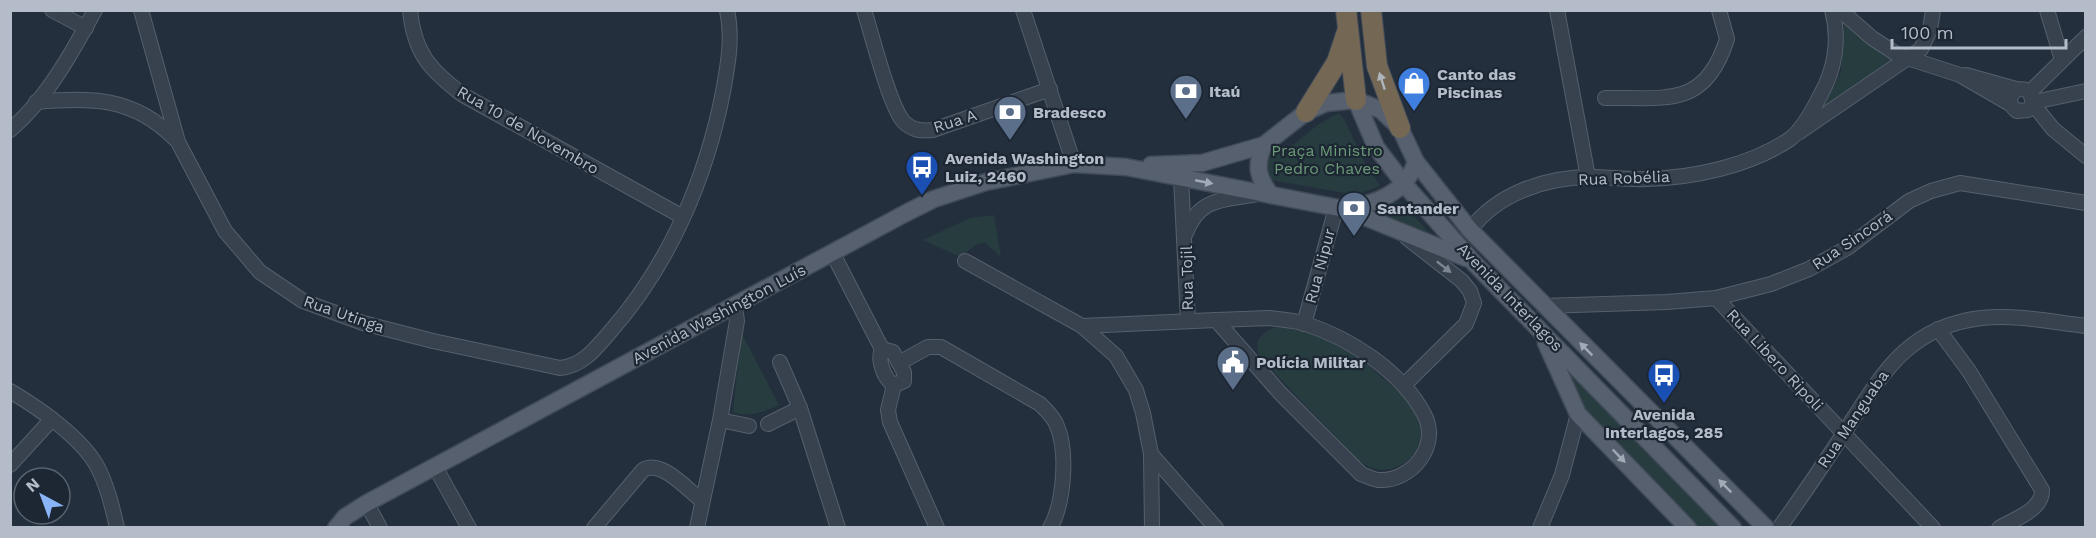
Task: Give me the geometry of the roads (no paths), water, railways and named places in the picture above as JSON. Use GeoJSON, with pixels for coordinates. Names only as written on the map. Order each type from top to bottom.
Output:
{"type":"FeatureCollection","features":[{"type":"Feature","properties":{"kind":"highway"},"geometry":{"type":"LineString","coordinates":[[1305,112],[1337,62],[1347,32],[1346,10]]}},
{"type":"Feature","properties":{"kind":"highway"},"geometry":{"type":"LineString","coordinates":[[1371,10],[1377,66],[1400,128]]}},
{"type":"Feature","properties":{"kind":"highway","name":"Avenida Interlagos"},"geometry":{"type":"LineString","coordinates":[[1347,32],[1356,100]]}},
{"type":"Feature","properties":{"kind":"main road"},"geometry":{"type":"LineString","coordinates":[[1356,100],[1381,110],[1400,128],[1416,162],[1405,184]]}},
{"type":"Feature","properties":{"kind":"main road","name":"Avenida Washington Luís"},"geometry":{"type":"LineString","coordinates":[[336,528],[345,517],[367,503],[832,252],[943,195],[986,182],[1074,164],[1126,167],[1202,163],[1264,145],[1305,112],[1326,103],[1356,100]]}},
{"type":"Feature","properties":{"kind":"main road","name":"Avenida Interlagos"},"geometry":{"type":"LineString","coordinates":[[1356,100],[1376,147],[1474,263],[1733,528]]}},
{"type":"Feature","properties":{"kind":"main road"},"geometry":{"type":"LineString","coordinates":[[1264,145],[1259,156],[1258,174],[1266,194]]}},
{"type":"Feature","properties":{"kind":"main road","name":"Avenida Interlagos"},"geometry":{"type":"LineString","coordinates":[[1416,162],[1470,230],[1766,528]]}},
{"type":"Feature","properties":{"kind":"main road","name":"Avenida Washington Luís"},"geometry":{"type":"LineString","coordinates":[[1126,167],[1340,208],[1375,202],[1405,184]]}},
{"type":"Feature","properties":{"kind":"main road"},"geometry":{"type":"LineString","coordinates":[[1340,208],[1453,250],[1474,263]]}},
{"type":"Feature","properties":{"kind":"main road"},"geometry":{"type":"LineString","coordinates":[[1536,324],[1556,361],[1578,414],[1688,528]]}},
{"type":"Feature","properties":{"kind":"street"},"geometry":{"type":"LineString","coordinates":[[52,10],[86,28]]}},
{"type":"Feature","properties":{"kind":"street"},"geometry":{"type":"LineString","coordinates":[[10,130],[36,102],[86,28],[95,10]]}},
{"type":"Feature","properties":{"kind":"street","name":"Rua Utinga"},"geometry":{"type":"LineString","coordinates":[[141,10],[178,142],[212,210],[239,250],[260,272],[303,301],[363,323],[466,349],[549,367],[570,367],[578,363],[630,309],[660,264],[682,217]]}},
{"type":"Feature","properties":{"kind":"street","name":"Rua 10 de Novembro"},"geometry":{"type":"LineString","coordinates":[[410,10],[414,39],[424,58],[437,75],[463,95],[682,217]]}},
{"type":"Feature","properties":{"kind":"street"},"geometry":{"type":"LineString","coordinates":[[682,217],[698,182],[717,120],[730,46],[727,10]]}},
{"type":"Feature","properties":{"kind":"street","name":"Rua A"},"geometry":{"type":"LineString","coordinates":[[864,10],[896,106],[903,121],[914,130],[933,130],[1050,88]]}},
{"type":"Feature","properties":{"kind":"street"},"geometry":{"type":"LineString","coordinates":[[1023,10],[1074,164]]}},
{"type":"Feature","properties":{"kind":"street"},"geometry":{"type":"LineString","coordinates":[[1557,10],[1588,177]]}},
{"type":"Feature","properties":{"kind":"street"},"geometry":{"type":"LineString","coordinates":[[1605,98],[1678,96],[1695,89],[1706,80],[1727,39],[1719,10]]}},
{"type":"Feature","properties":{"kind":"street","name":"Rua Robélia"},"geometry":{"type":"LineString","coordinates":[[1470,230],[1481,216],[1496,204],[1523,190],[1588,177],[1645,179],[1715,170],[1763,152],[1791,138],[1815,106],[1829,80],[1834,60],[1836,24],[1832,10]]}},
{"type":"Feature","properties":{"kind":"street"},"geometry":{"type":"LineString","coordinates":[[1840,10],[1872,38],[1907,58],[1935,65],[1960,75],[2010,104],[2017,111],[2027,97],[2085,37]]}},
{"type":"Feature","properties":{"kind":"street"},"geometry":{"type":"LineString","coordinates":[[1791,138],[1921,49],[1930,30],[1934,10]]}},
{"type":"Feature","properties":{"kind":"street"},"geometry":{"type":"LineString","coordinates":[[2047,10],[2062,60]]}},
{"type":"Feature","properties":{"kind":"street"},"geometry":{"type":"LineString","coordinates":[[1960,75],[1972,76],[2027,97],[2058,98],[2085,91]]}},
{"type":"Feature","properties":{"kind":"street"},"geometry":{"type":"LineString","coordinates":[[2027,97],[2053,129],[2085,156]]}},
{"type":"Feature","properties":{"kind":"street"},"geometry":{"type":"LineString","coordinates":[[36,102],[106,100],[129,107],[164,127],[178,142]]}},
{"type":"Feature","properties":{"kind":"street","name":"Rua Tojil"},"geometry":{"type":"LineString","coordinates":[[1181,177],[1186,235],[1188,321]]}},
{"type":"Feature","properties":{"kind":"street","name":"Rua Sincorá"},"geometry":{"type":"LineString","coordinates":[[1543,306],[1716,298],[1771,284],[1809,269],[1847,248],[1909,201],[1946,186],[1972,183],[2085,203]]}},
{"type":"Feature","properties":{"kind":"street","name":"Rua Tojil"},"geometry":{"type":"LineString","coordinates":[[1186,235],[1191,221],[1201,207],[1266,194]]}},
{"type":"Feature","properties":{"kind":"street","name":"Rua Nipur"},"geometry":{"type":"LineString","coordinates":[[1304,324],[1340,208]]}},
{"type":"Feature","properties":{"kind":"street"},"geometry":{"type":"LineString","coordinates":[[1398,231],[1462,281],[1470,291],[1474,303],[1466,324],[1404,385]]}},
{"type":"Feature","properties":{"kind":"street"},"geometry":{"type":"LineString","coordinates":[[832,252],[882,349],[880,361],[890,383],[894,385]]}},
{"type":"Feature","properties":{"kind":"street"},"geometry":{"type":"LineString","coordinates":[[965,261],[1082,326],[1116,356],[1136,390],[1151,454],[1152,528]]}},
{"type":"Feature","properties":{"kind":"street","name":"Rua Libero Ripoli"},"geometry":{"type":"LineString","coordinates":[[1716,298],[1933,528]]}},
{"type":"Feature","properties":{"kind":"street"},"geometry":{"type":"LineString","coordinates":[[698,528],[701,500],[720,420],[737,321],[735,306]]}},
{"type":"Feature","properties":{"kind":"street","name":"Rua Manguaba"},"geometry":{"type":"LineString","coordinates":[[1779,528],[1887,367],[1920,338],[1938,329],[1981,318],[2007,317],[2083,328]]}},
{"type":"Feature","properties":{"kind":"street"},"geometry":{"type":"LineString","coordinates":[[1082,326],[1188,321],[1269,318],[1304,324],[1345,341],[1404,385],[1425,415],[1429,425],[1430,436],[1427,451],[1419,462],[1397,477],[1378,480],[1361,474],[1281,394],[1216,320]]}},
{"type":"Feature","properties":{"kind":"street"},"geometry":{"type":"LineString","coordinates":[[1938,329],[1969,371],[2042,490],[2042,498],[2037,505],[1999,528]]}},
{"type":"Feature","properties":{"kind":"street"},"geometry":{"type":"LineString","coordinates":[[899,363],[928,347],[941,347],[1040,404],[1049,412],[1058,426],[1062,481],[1061,500],[1050,528]]}},
{"type":"Feature","properties":{"kind":"street"},"geometry":{"type":"LineString","coordinates":[[882,349],[893,352],[905,379],[894,385],[888,410],[890,422],[937,528]]}},
{"type":"Feature","properties":{"kind":"street"},"geometry":{"type":"LineString","coordinates":[[780,362],[800,408],[838,528]]}},
{"type":"Feature","properties":{"kind":"street"},"geometry":{"type":"LineString","coordinates":[[10,391],[52,419],[92,458],[100,471],[117,528]]}},
{"type":"Feature","properties":{"kind":"street"},"geometry":{"type":"LineString","coordinates":[[768,424],[800,408]]}},
{"type":"Feature","properties":{"kind":"street"},"geometry":{"type":"LineString","coordinates":[[1540,528],[1562,475],[1578,414]]}},
{"type":"Feature","properties":{"kind":"street"},"geometry":{"type":"LineString","coordinates":[[10,465],[52,419]]}},
{"type":"Feature","properties":{"kind":"street"},"geometry":{"type":"LineString","coordinates":[[720,420],[749,426]]}},
{"type":"Feature","properties":{"kind":"street"},"geometry":{"type":"LineString","coordinates":[[1151,454],[1216,528]]}},
{"type":"Feature","properties":{"kind":"street"},"geometry":{"type":"LineString","coordinates":[[594,528],[648,466],[658,467],[701,500]]}},
{"type":"Feature","properties":{"kind":"street"},"geometry":{"type":"LineString","coordinates":[[438,472],[469,528]]}},
{"type":"Feature","properties":{"kind":"street"},"geometry":{"type":"LineString","coordinates":[[372,513],[380,528]]}},
{"type":"Feature","properties":{"kind":"place","name":"Canto das Piscinas"},"geometry":{"type":"Point","coordinates":[1414,112]}},
{"type":"Feature","properties":{"kind":"place","name":"Itaú"},"geometry":{"type":"Point","coordinates":[1186,120]}},
{"type":"Feature","properties":{"kind":"place","name":"Bradesco"},"geometry":{"type":"Point","coordinates":[1010,141]}},
{"type":"Feature","properties":{"kind":"place","name":"Avenida Washington Luiz, 2460"},"geometry":{"type":"Point","coordinates":[922,196]}},
{"type":"Feature","properties":{"kind":"place","name":"Santander"},"geometry":{"type":"Point","coordinates":[1354,237]}},
{"type":"Feature","properties":{"kind":"place","name":"Polícia Militar"},"geometry":{"type":"Point","coordinates":[1233,391]}},
{"type":"Feature","properties":{"kind":"place","name":"Avenida Interlagos, 285"},"geometry":{"type":"Point","coordinates":[1664,404]}},
{"type":"Feature","properties":{"kind":"park label","name":"Praça Ministro Pedro Chaves"},"geometry":{"type":"Point","coordinates":[1327,159]}}]}
